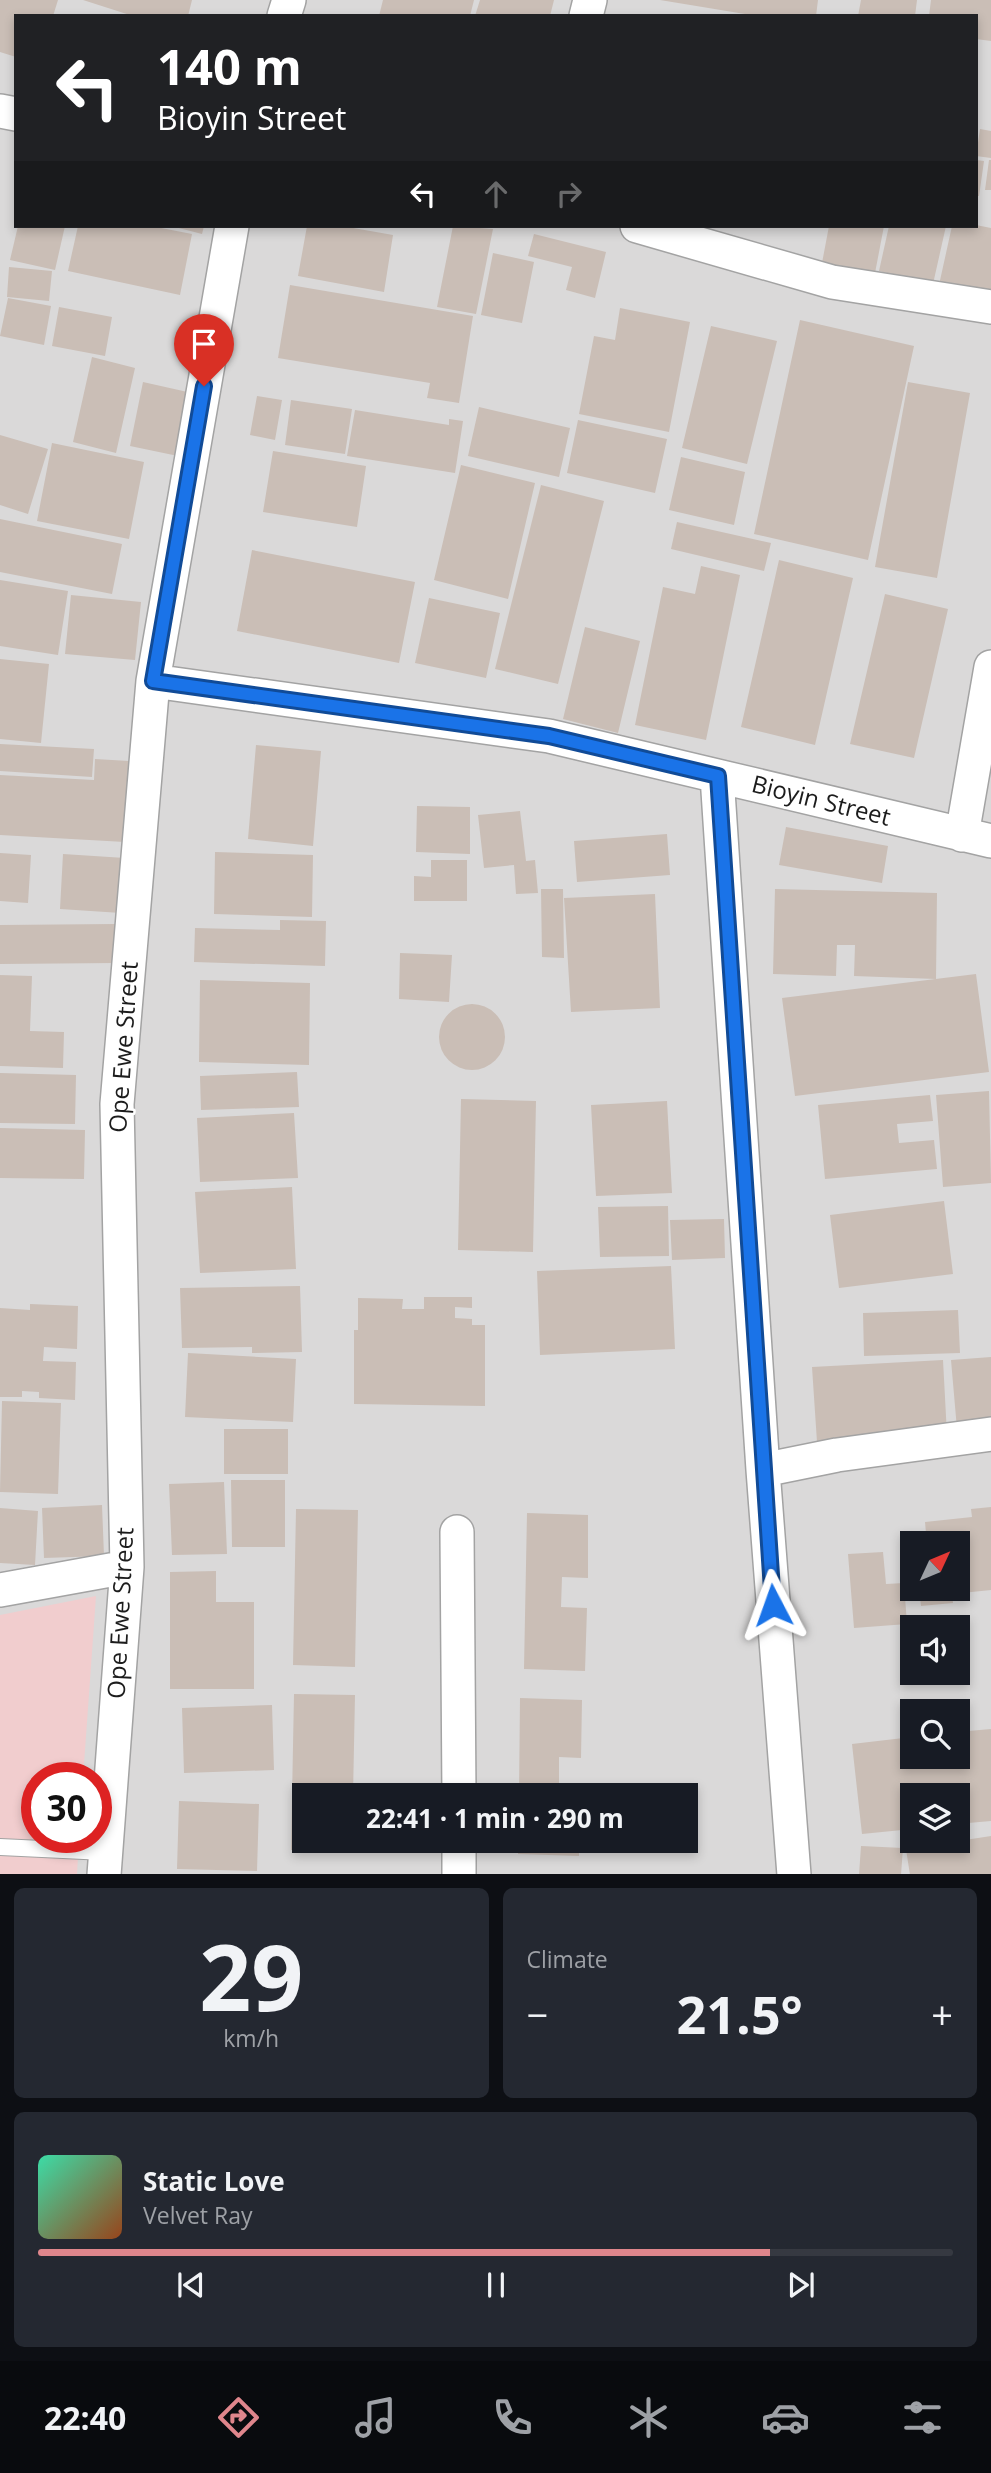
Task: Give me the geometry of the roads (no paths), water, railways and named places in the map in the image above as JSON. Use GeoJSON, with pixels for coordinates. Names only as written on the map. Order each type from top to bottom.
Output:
{"type":"FeatureCollection","features":[{"type":"Feature","properties":{"kind":"street","name":"Ope Ewe Street"},"geometry":{"type":"LineString","coordinates":[[105,1863],[127,1567],[117,1104],[153,681],[232,228]]}},
{"type":"Feature","properties":{"kind":"street"},"geometry":{"type":"LineString","coordinates":[[644,228],[832,282],[991,307]]}},
{"type":"Feature","properties":{"kind":"street"},"geometry":{"type":"LineString","coordinates":[[976,838],[991,667]]}},
{"type":"Feature","properties":{"kind":"street","name":"Bioyin Street"},"geometry":{"type":"LineString","coordinates":[[153,681],[549,736],[976,838]]}},
{"type":"Feature","properties":{"kind":"street"},"geometry":{"type":"LineString","coordinates":[[718,776],[762,1470],[794,1874]]}},
{"type":"Feature","properties":{"kind":"street"},"geometry":{"type":"LineString","coordinates":[[762,1470],[837,1455],[991,1434]]}},
{"type":"Feature","properties":{"kind":"street"},"geometry":{"type":"LineString","coordinates":[[457,1532],[459,1783]]}},
{"type":"Feature","properties":{"kind":"street"},"geometry":{"type":"LineString","coordinates":[[0,1590],[127,1567]]}},
{"type":"Feature","properties":{"kind":"street"},"geometry":{"type":"LineString","coordinates":[[459,1853],[459,1874]]}},
{"type":"Feature","properties":{"kind":"lane"},"geometry":{"type":"LineString","coordinates":[[0,1847],[105,1863]]}}]}
